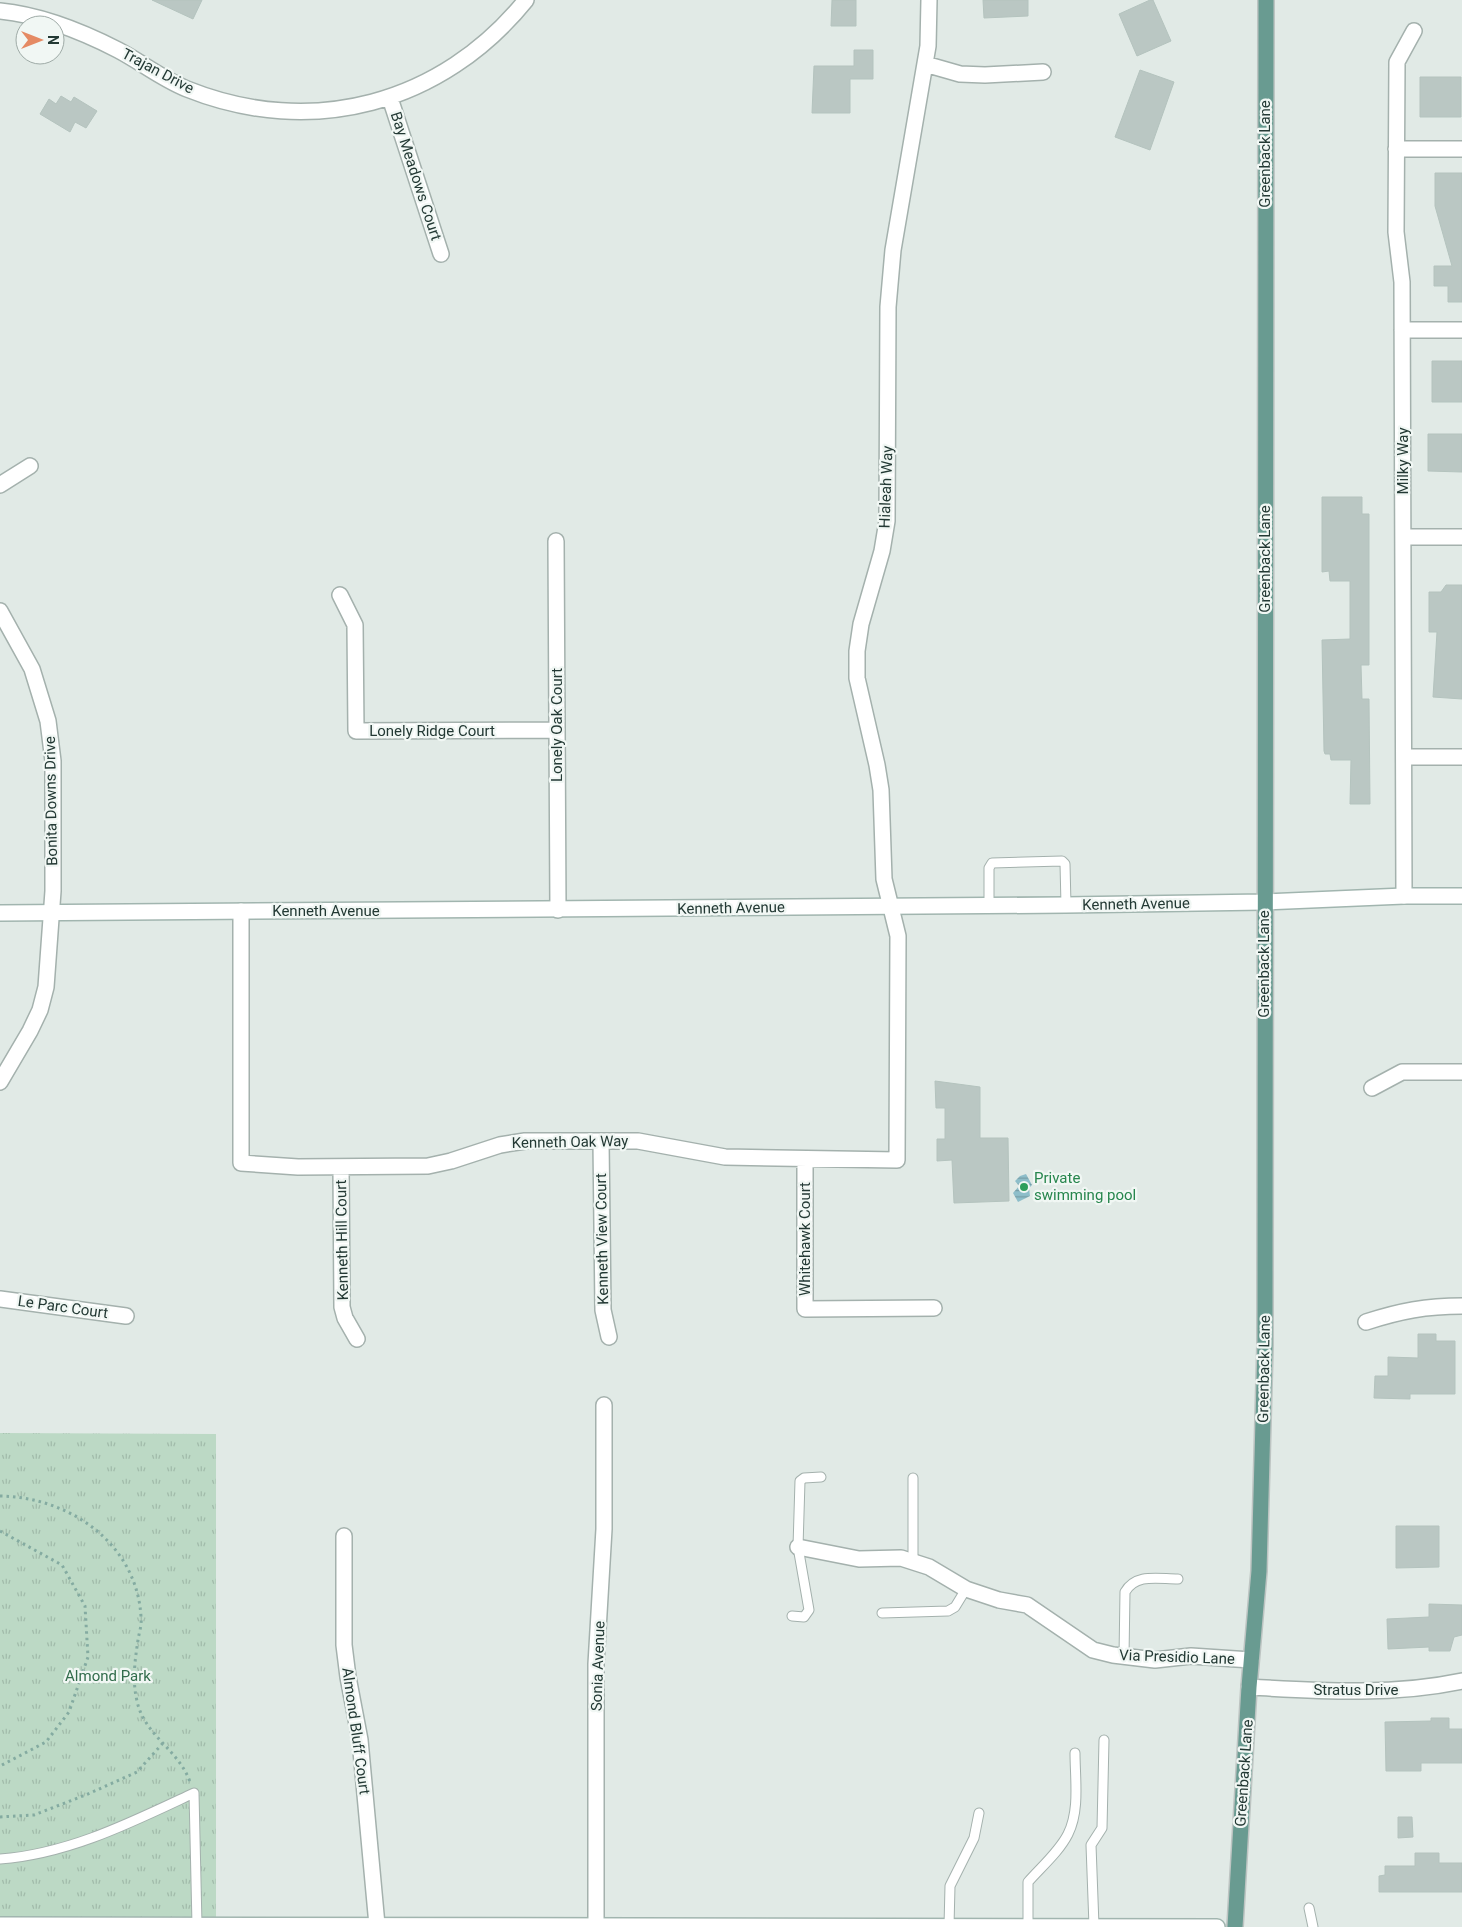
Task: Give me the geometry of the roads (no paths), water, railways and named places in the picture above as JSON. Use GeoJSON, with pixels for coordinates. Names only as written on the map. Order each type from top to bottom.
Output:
{"type":"FeatureCollection","features":[{"type":"Feature","properties":{"kind":"main road","name":"Greenback Lane"},"geometry":{"type":"LineString","coordinates":[[1235,1927],[1249,1687],[1259,1571],[1265,1345],[1266,0]]}},
{"type":"Feature","properties":{"kind":"street","name":"Trajan Drive"},"geometry":{"type":"LineString","coordinates":[[0,11],[42,19],[74,29],[118,50],[158,75],[216,99],[278,110],[313,111],[342,109],[390,98],[443,74],[467,58],[497,33],[526,0]]}},
{"type":"Feature","properties":{"kind":"street","name":"Hialeah Way"},"geometry":{"type":"LineString","coordinates":[[890,906],[882,855],[881,790],[877,765],[858,691],[857,650],[861,624],[882,551],[887,521],[888,307],[894,240],[925,64],[930,13],[929,0]]}},
{"type":"Feature","properties":{"kind":"street","name":"Milky Way"},"geometry":{"type":"LineString","coordinates":[[1404,896],[1402,282],[1396,232],[1396,62],[1414,30]]}},
{"type":"Feature","properties":{"kind":"street"},"geometry":{"type":"LineString","coordinates":[[925,64],[960,74],[1043,72]]}},
{"type":"Feature","properties":{"kind":"street","name":"Bay Meadows Court"},"geometry":{"type":"LineString","coordinates":[[390,98],[441,254]]}},
{"type":"Feature","properties":{"kind":"street"},"geometry":{"type":"LineString","coordinates":[[1396,149],[1462,150]]}},
{"type":"Feature","properties":{"kind":"street"},"geometry":{"type":"LineString","coordinates":[[1402,330],[1462,330]]}},
{"type":"Feature","properties":{"kind":"street"},"geometry":{"type":"LineString","coordinates":[[0,485],[30,466]]}},
{"type":"Feature","properties":{"kind":"street"},"geometry":{"type":"LineString","coordinates":[[1403,537],[1462,536]]}},
{"type":"Feature","properties":{"kind":"street","name":"Lonely Oak Court"},"geometry":{"type":"LineString","coordinates":[[556,541],[558,910]]}},
{"type":"Feature","properties":{"kind":"street","name":"Lonely Ridge Court"},"geometry":{"type":"LineString","coordinates":[[340,595],[355,625],[356,731],[557,730]]}},
{"type":"Feature","properties":{"kind":"street","name":"Bonita Downs Drive"},"geometry":{"type":"LineString","coordinates":[[0,611],[32,669],[48,721],[53,761],[53,891],[51,912]]}},
{"type":"Feature","properties":{"kind":"street"},"geometry":{"type":"LineString","coordinates":[[1404,758],[1462,757]]}},
{"type":"Feature","properties":{"kind":"street","name":"Kenneth Avenue"},"geometry":{"type":"LineString","coordinates":[[0,913],[1066,905],[1462,896]]}},
{"type":"Feature","properties":{"kind":"street","name":"Kenneth Oak Way"},"geometry":{"type":"LineString","coordinates":[[242,911],[242,1163],[341,1167],[428,1166],[451,1161],[500,1145],[524,1141],[654,1143],[725,1157],[897,1160],[898,936],[890,906]]}},
{"type":"Feature","properties":{"kind":"street"},"geometry":{"type":"LineString","coordinates":[[0,1082],[40,1010],[46,987],[51,912]]}},
{"type":"Feature","properties":{"kind":"street"},"geometry":{"type":"LineString","coordinates":[[1372,1088],[1402,1072],[1462,1072]]}},
{"type":"Feature","properties":{"kind":"street","name":"Kenneth View Court"},"geometry":{"type":"LineString","coordinates":[[601,1141],[603,1310],[609,1337]]}},
{"type":"Feature","properties":{"kind":"street","name":"Whitehawk Court"},"geometry":{"type":"LineString","coordinates":[[804,1159],[805,1309],[934,1308]]}},
{"type":"Feature","properties":{"kind":"street","name":"Kenneth Hill Court"},"geometry":{"type":"LineString","coordinates":[[341,1167],[342,1307],[345,1318],[357,1339]]}},
{"type":"Feature","properties":{"kind":"street","name":"Le Parc Court"},"geometry":{"type":"LineString","coordinates":[[0,1299],[126,1316]]}},
{"type":"Feature","properties":{"kind":"street"},"geometry":{"type":"LineString","coordinates":[[1366,1322],[1405,1310],[1432,1306],[1462,1306]]}},
{"type":"Feature","properties":{"kind":"street","name":"Sonia Avenue"},"geometry":{"type":"LineString","coordinates":[[596,1927],[596,1664],[604,1529],[604,1405]]}},
{"type":"Feature","properties":{"kind":"street","name":"Almond Bluff Court"},"geometry":{"type":"LineString","coordinates":[[344,1536],[344,1645],[348,1678],[360,1740],[377,1925]]}},
{"type":"Feature","properties":{"kind":"street","name":"Via Presidio Lane"},"geometry":{"type":"LineString","coordinates":[[798,1547],[858,1559],[901,1558],[929,1567],[966,1589],[999,1600],[1027,1605],[1093,1650],[1155,1660],[1191,1656],[1251,1660]]}},
{"type":"Feature","properties":{"kind":"street","name":"Stratus Drive"},"geometry":{"type":"LineString","coordinates":[[1249,1687],[1384,1692],[1428,1688],[1462,1681]]}},
{"type":"Feature","properties":{"kind":"street"},"geometry":{"type":"LineString","coordinates":[[0,1925],[1217,1927]]}},
{"type":"Feature","properties":{"kind":"lane"},"geometry":{"type":"LineString","coordinates":[[989,905],[989,868],[992,863],[1062,861],[1065,864],[1066,905]]}},
{"type":"Feature","properties":{"kind":"lane"},"geometry":{"type":"LineString","coordinates":[[792,1616],[804,1617],[809,1610],[798,1547],[800,1481],[804,1478],[821,1477]]}},
{"type":"Feature","properties":{"kind":"lane"},"geometry":{"type":"LineString","coordinates":[[912,1478],[913,1562]]}},
{"type":"Feature","properties":{"kind":"lane"},"geometry":{"type":"LineString","coordinates":[[1124,1656],[1125,1592],[1130,1583],[1143,1578],[1178,1579]]}},
{"type":"Feature","properties":{"kind":"lane"},"geometry":{"type":"LineString","coordinates":[[882,1613],[948,1611],[955,1607],[966,1589]]}},
{"type":"Feature","properties":{"kind":"lane"},"geometry":{"type":"LineString","coordinates":[[1094,1926],[1092,1845],[1102,1828],[1104,1740]]}},
{"type":"Feature","properties":{"kind":"lane"},"geometry":{"type":"LineString","coordinates":[[1028,1926],[1028,1882],[1063,1842],[1075,1815],[1075,1753]]}},
{"type":"Feature","properties":{"kind":"lane"},"geometry":{"type":"LineString","coordinates":[[0,1859],[32,1857],[104,1835],[194,1794],[197,1925]]}},
{"type":"Feature","properties":{"kind":"lane"},"geometry":{"type":"LineString","coordinates":[[949,1926],[950,1886],[974,1838],[979,1813]]}},
{"type":"Feature","properties":{"kind":"lane"},"geometry":{"type":"LineString","coordinates":[[1309,1908],[1314,1927]]}},
{"type":"Feature","properties":{"kind":"water","name":"Private swimming pool"},"geometry":{"type":"Polygon","coordinates":[[[1026,1174],[1032,1185],[1029,1188],[1030,1196],[1018,1202],[1013,1193],[1019,1186],[1015,1181],[1020,1176],[1026,1174]]]}},
{"type":"Feature","properties":{"kind":"place","name":"Private swimming pool"},"geometry":{"type":"Point","coordinates":[1024,1187]}},
{"type":"Feature","properties":{"kind":"park label","name":"Almond Park"},"geometry":{"type":"Point","coordinates":[108,1676]}}]}
